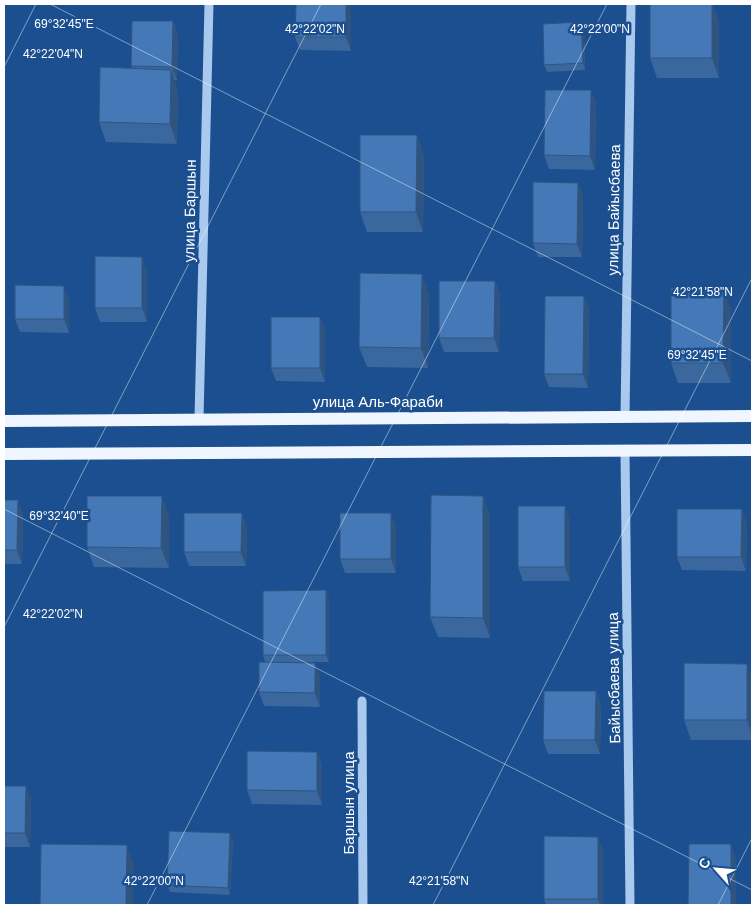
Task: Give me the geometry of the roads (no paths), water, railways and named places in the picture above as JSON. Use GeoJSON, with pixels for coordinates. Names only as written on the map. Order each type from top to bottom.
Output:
{"type":"FeatureCollection","features":[{"type":"Feature","properties":{"kind":"main road","name":"улица Аль-Фараби"},"geometry":{"type":"LineString","coordinates":[[4,421],[752,416]]}},
{"type":"Feature","properties":{"kind":"main road"},"geometry":{"type":"LineString","coordinates":[[4,454],[752,450]]}},
{"type":"Feature","properties":{"kind":"street","name":"улица Баршын"},"geometry":{"type":"LineString","coordinates":[[199,419],[209,4]]}},
{"type":"Feature","properties":{"kind":"street","name":"улица Байысбаева"},"geometry":{"type":"LineString","coordinates":[[625,417],[631,4]]}},
{"type":"Feature","properties":{"kind":"street","name":"Байысбаева улица"},"geometry":{"type":"LineString","coordinates":[[625,450],[630,905]]}},
{"type":"Feature","properties":{"kind":"street","name":"Баршын улица"},"geometry":{"type":"LineString","coordinates":[[362,701],[363,905]]}}]}
